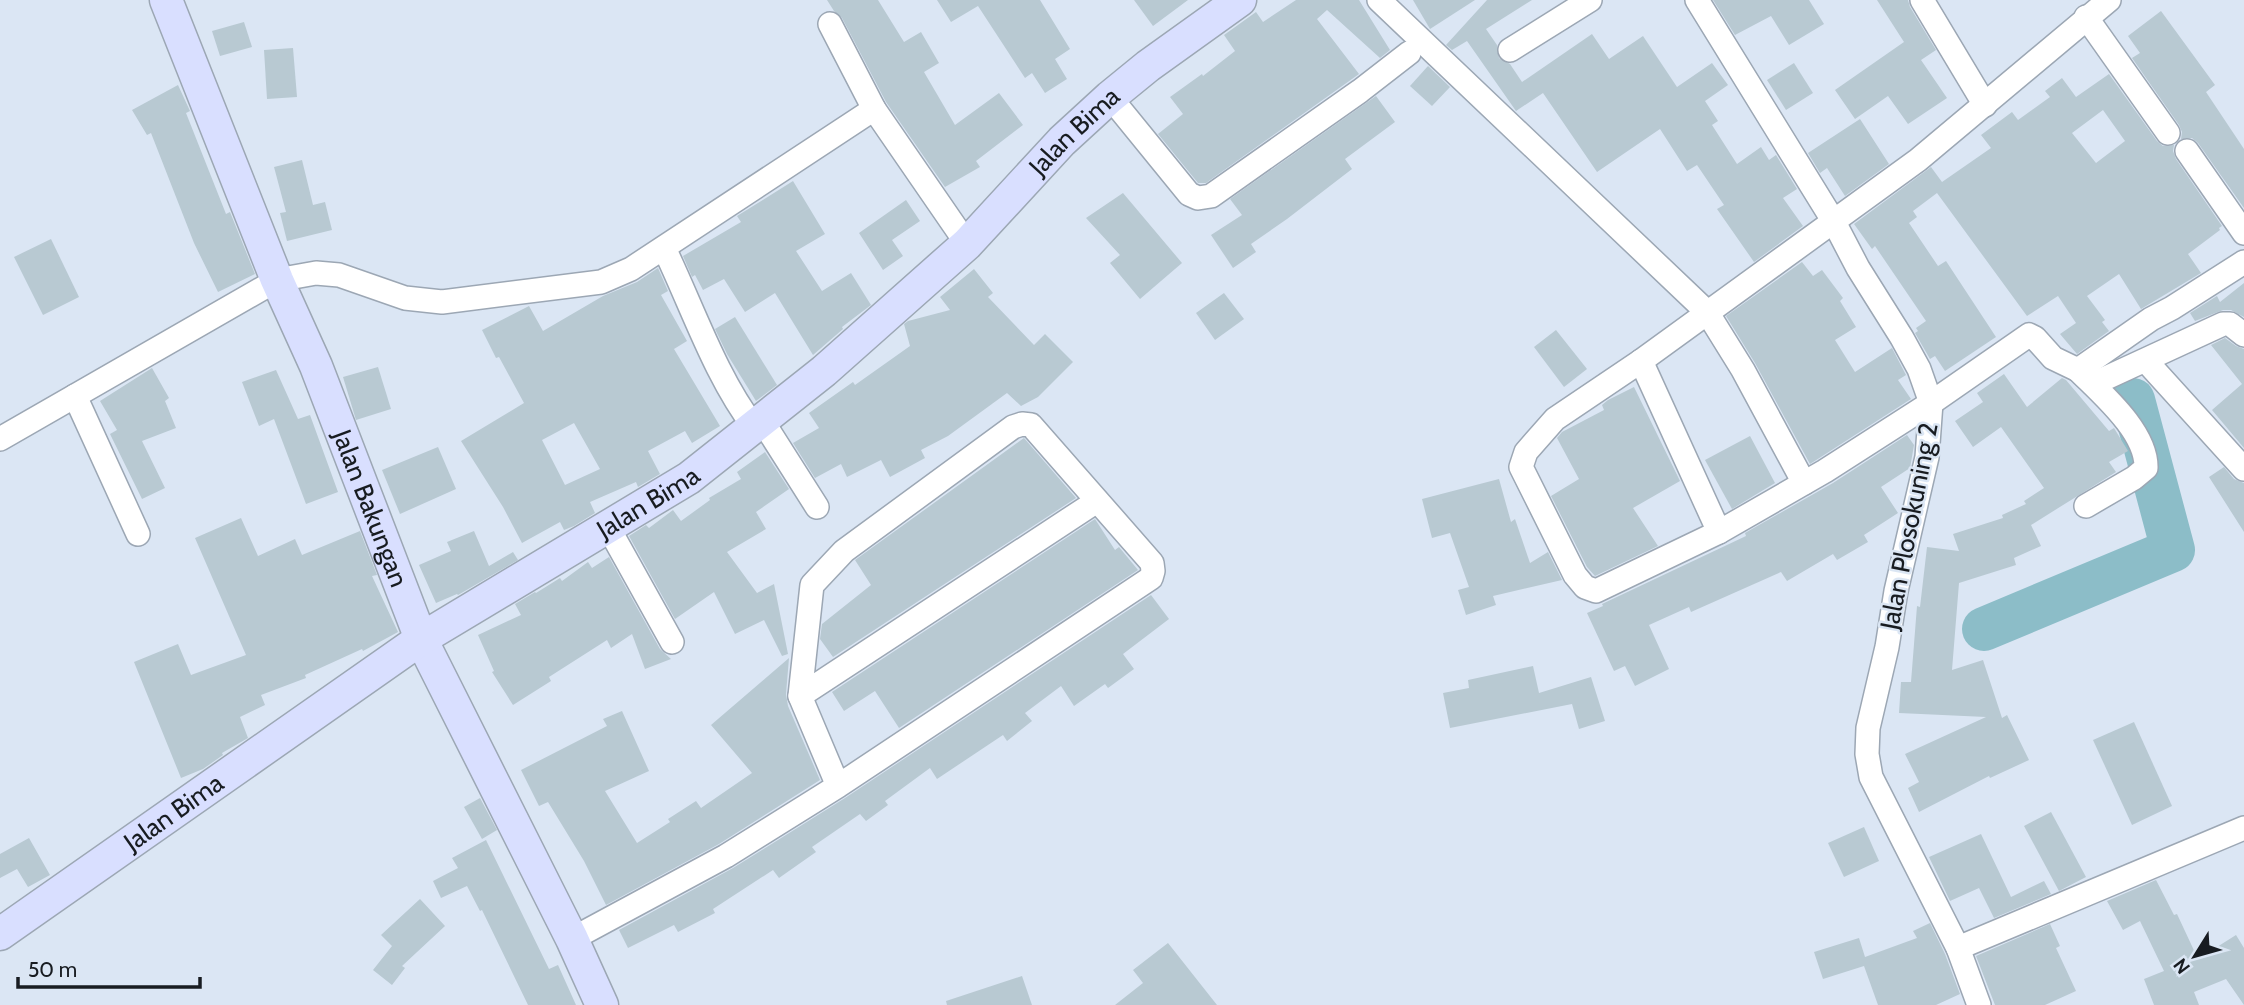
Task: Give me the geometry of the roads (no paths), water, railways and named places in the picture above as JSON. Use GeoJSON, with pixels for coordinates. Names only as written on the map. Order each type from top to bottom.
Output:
{"type":"FeatureCollection","features":[{"type":"Feature","properties":{"kind":"street","name":"Jalan Bakungan"},"geometry":{"type":"LineString","coordinates":[[166,0],[277,280],[316,366],[421,639],[572,939],[602,1005]]}},
{"type":"Feature","properties":{"kind":"street"},"geometry":{"type":"LineString","coordinates":[[1379,0],[1707,312],[1743,370],[1804,483]]}},
{"type":"Feature","properties":{"kind":"street"},"geometry":{"type":"LineString","coordinates":[[1510,50],[1590,0]]}},
{"type":"Feature","properties":{"kind":"street","name":"Jalan Plosokuning 2"},"geometry":{"type":"LineString","coordinates":[[1697,0],[1902,338],[1919,369],[1931,403],[1927,457],[1896,590],[1867,742],[1871,777],[1958,948],[1979,1005]]}},
{"type":"Feature","properties":{"kind":"street"},"geometry":{"type":"LineString","coordinates":[[1922,0],[1985,105]]}},
{"type":"Feature","properties":{"kind":"street"},"geometry":{"type":"LineString","coordinates":[[2086,506],[2125,484],[2146,468],[2142,449],[2136,435],[2112,403],[2086,377],[2053,358],[2035,338],[2028,335],[1931,403],[1804,483],[1719,533],[1596,591],[1585,587],[1575,575],[1521,467],[1526,452],[1555,419],[1641,361],[1918,160],[2109,0]]}},
{"type":"Feature","properties":{"kind":"street","name":"Jalan Bima"},"geometry":{"type":"LineString","coordinates":[[0,934],[421,639],[689,478],[759,425],[824,372],[967,244],[1062,141],[1110,97],[1229,3]]}},
{"type":"Feature","properties":{"kind":"street"},"geometry":{"type":"LineString","coordinates":[[2086,17],[2168,133]]}},
{"type":"Feature","properties":{"kind":"street"},"geometry":{"type":"LineString","coordinates":[[830,24],[874,110],[967,244]]}},
{"type":"Feature","properties":{"kind":"street"},"geometry":{"type":"LineString","coordinates":[[1110,97],[1189,194],[1198,198],[1211,196],[1360,91],[1409,53]]}},
{"type":"Feature","properties":{"kind":"street"},"geometry":{"type":"LineString","coordinates":[[0,439],[277,280],[316,273],[339,275],[405,298],[442,302],[601,282],[631,269],[874,110]]}},
{"type":"Feature","properties":{"kind":"street"},"geometry":{"type":"LineString","coordinates":[[2187,151],[2244,233]]}},
{"type":"Feature","properties":{"kind":"street"},"geometry":{"type":"LineString","coordinates":[[664,248],[724,378],[743,412],[759,425],[817,507]]}},
{"type":"Feature","properties":{"kind":"street"},"geometry":{"type":"LineString","coordinates":[[2086,377],[2145,323],[2244,262]]}},
{"type":"Feature","properties":{"kind":"street"},"geometry":{"type":"LineString","coordinates":[[2086,377],[2146,361],[2223,324],[2230,324],[2244,335]]}},
{"type":"Feature","properties":{"kind":"street"},"geometry":{"type":"LineString","coordinates":[[1641,361],[1719,533]]}},
{"type":"Feature","properties":{"kind":"street"},"geometry":{"type":"LineString","coordinates":[[2146,361],[2244,469]]}},
{"type":"Feature","properties":{"kind":"street"},"geometry":{"type":"LineString","coordinates":[[75,396],[138,534]]}},
{"type":"Feature","properties":{"kind":"street"},"geometry":{"type":"LineString","coordinates":[[572,939],[726,856],[838,786],[1151,578],[1152,563],[1031,425],[1023,424],[1013,428],[844,551],[812,585],[800,696],[838,786]]}},
{"type":"Feature","properties":{"kind":"street"},"geometry":{"type":"LineString","coordinates":[[800,696],[1097,501]]}},
{"type":"Feature","properties":{"kind":"street"},"geometry":{"type":"LineString","coordinates":[[608,527],[672,642]]}},
{"type":"Feature","properties":{"kind":"street"},"geometry":{"type":"LineString","coordinates":[[1958,948],[2244,828]]}},
{"type":"Feature","properties":{"kind":"waterway"},"geometry":{"type":"LineString","coordinates":[[1984,629],[2173,550],[2133,400]]}}]}
